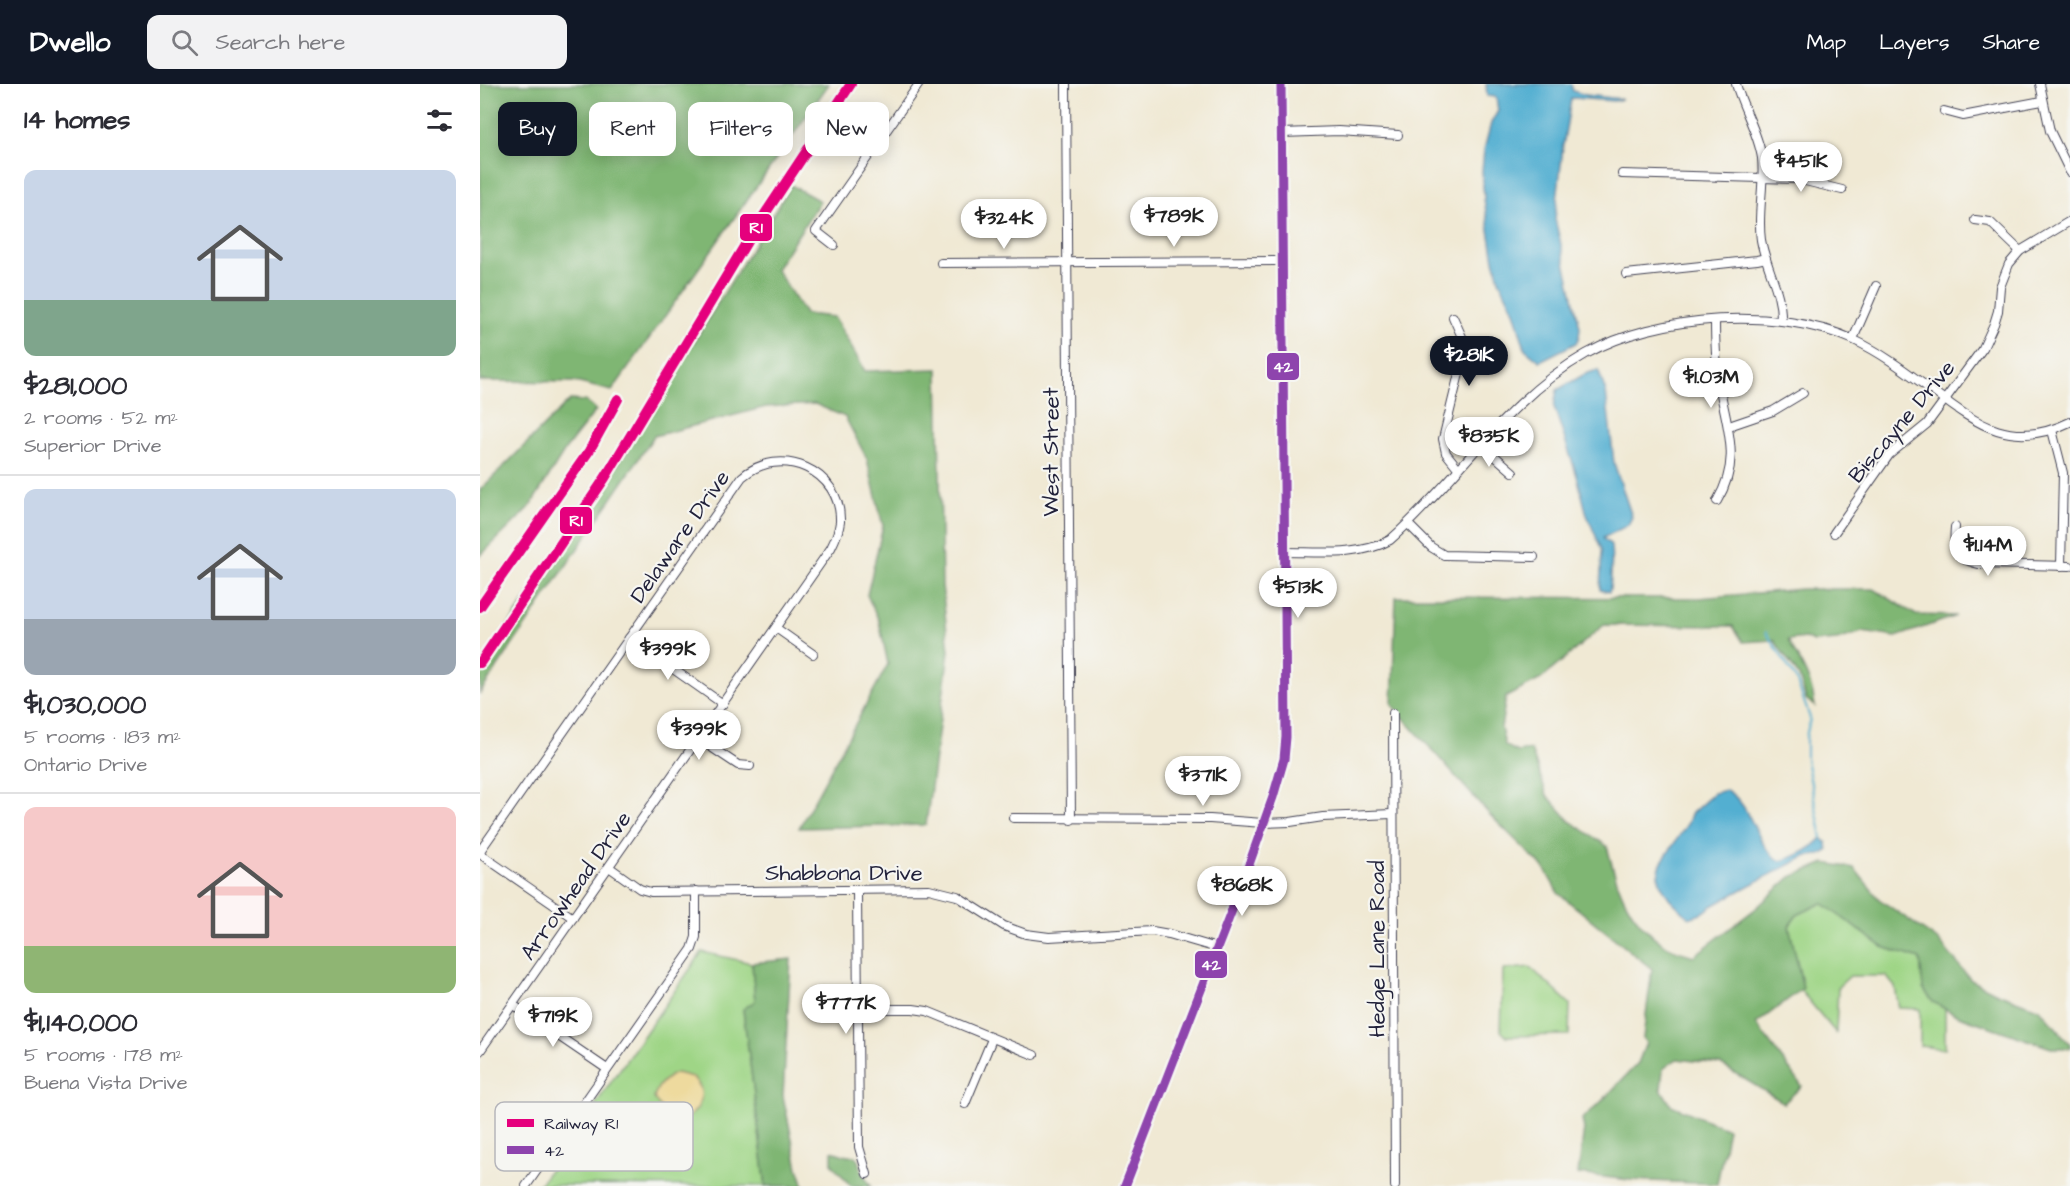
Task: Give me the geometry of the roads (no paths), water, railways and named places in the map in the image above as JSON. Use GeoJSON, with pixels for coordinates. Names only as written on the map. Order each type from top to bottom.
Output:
{"type":"FeatureCollection","features":[{"type":"Feature","properties":{"kind":"street"},"geometry":{"type":"LineString","coordinates":[[834,245],[816,231],[919,84]]}},
{"type":"Feature","properties":{"kind":"street","name":"West Street"},"geometry":{"type":"LineString","coordinates":[[1066,84],[1071,820]]}},
{"type":"Feature","properties":{"kind":"street"},"geometry":{"type":"LineString","coordinates":[[1125,1186],[1263,823],[1281,770],[1285,747],[1281,84]]}},
{"type":"Feature","properties":{"kind":"street"},"geometry":{"type":"LineString","coordinates":[[1736,84],[1744,110],[1757,139],[1762,159],[1760,229],[1781,309],[1781,320]]}},
{"type":"Feature","properties":{"kind":"street"},"geometry":{"type":"LineString","coordinates":[[2040,84],[2050,132],[2070,172]]}},
{"type":"Feature","properties":{"kind":"street"},"geometry":{"type":"LineString","coordinates":[[1944,111],[1963,116],[2042,100]]}},
{"type":"Feature","properties":{"kind":"street"},"geometry":{"type":"LineString","coordinates":[[1281,133],[1339,131],[1398,135]]}},
{"type":"Feature","properties":{"kind":"street"},"geometry":{"type":"LineString","coordinates":[[1622,174],[1797,179],[1842,190]]}},
{"type":"Feature","properties":{"kind":"street"},"geometry":{"type":"LineString","coordinates":[[1975,220],[1990,222],[2020,251]]}},
{"type":"Feature","properties":{"kind":"street","name":"Biscayne Drive"},"geometry":{"type":"LineString","coordinates":[[1834,533],[1889,455],[1927,424],[1983,348],[1998,311],[2002,279],[2009,264],[2020,251],[2070,221]]}},
{"type":"Feature","properties":{"kind":"street"},"geometry":{"type":"LineString","coordinates":[[1626,274],[1766,258]]}},
{"type":"Feature","properties":{"kind":"street"},"geometry":{"type":"LineString","coordinates":[[941,263],[1282,261]]}},
{"type":"Feature","properties":{"kind":"street"},"geometry":{"type":"LineString","coordinates":[[1853,339],[1876,286]]}},
{"type":"Feature","properties":{"kind":"street"},"geometry":{"type":"LineString","coordinates":[[1453,317],[1462,337],[1464,353],[1443,439],[1446,453],[1458,468]]}},
{"type":"Feature","properties":{"kind":"street"},"geometry":{"type":"LineString","coordinates":[[1285,552],[1373,549],[1390,540],[1408,524],[1530,393],[1556,373],[1595,349],[1645,330],[1676,324],[1715,320],[1781,320],[1814,326],[1853,339],[1892,361],[1975,422],[1995,430],[2019,434],[2052,430],[2070,422]]}},
{"type":"Feature","properties":{"kind":"street"},"geometry":{"type":"LineString","coordinates":[[1715,320],[1718,376],[1729,426],[1731,450],[1729,474],[1717,501]]}},
{"type":"Feature","properties":{"kind":"street"},"geometry":{"type":"LineString","coordinates":[[1676,381],[1718,376]]}},
{"type":"Feature","properties":{"kind":"street"},"geometry":{"type":"LineString","coordinates":[[1729,426],[1773,411],[1803,393]]}},
{"type":"Feature","properties":{"kind":"street"},"geometry":{"type":"LineString","coordinates":[[2052,430],[2063,473],[2061,566]]}},
{"type":"Feature","properties":{"kind":"street"},"geometry":{"type":"LineString","coordinates":[[1481,444],[1513,472]]}},
{"type":"Feature","properties":{"kind":"street","name":"Delaware Drive"},"geometry":{"type":"LineString","coordinates":[[480,852],[742,477],[755,467],[778,461],[808,469]]}},
{"type":"Feature","properties":{"kind":"street","name":"Arrowhead Drive"},"geometry":{"type":"LineString","coordinates":[[480,1051],[831,548],[839,529],[839,513],[833,493],[821,478],[808,469]]}},
{"type":"Feature","properties":{"kind":"street"},"geometry":{"type":"LineString","coordinates":[[1408,524],[1439,557],[1534,557]]}},
{"type":"Feature","properties":{"kind":"street"},"geometry":{"type":"LineString","coordinates":[[1955,527],[1954,548],[1964,561],[1979,564],[2070,566]]}},
{"type":"Feature","properties":{"kind":"street"},"geometry":{"type":"LineString","coordinates":[[776,628],[813,654]]}},
{"type":"Feature","properties":{"kind":"street"},"geometry":{"type":"LineString","coordinates":[[629,638],[723,704]]}},
{"type":"Feature","properties":{"kind":"street","name":"Hedge Lane Road"},"geometry":{"type":"LineString","coordinates":[[1393,713],[1395,1186]]}},
{"type":"Feature","properties":{"kind":"street"},"geometry":{"type":"LineString","coordinates":[[699,739],[738,765],[750,766]]}},
{"type":"Feature","properties":{"kind":"street"},"geometry":{"type":"LineString","coordinates":[[1013,818],[1210,819],[1263,823],[1290,822],[1323,816],[1392,814]]}},
{"type":"Feature","properties":{"kind":"street"},"geometry":{"type":"LineString","coordinates":[[480,852],[573,918]]}},
{"type":"Feature","properties":{"kind":"street","name":"Shabbona Drive"},"geometry":{"type":"LineString","coordinates":[[609,867],[640,889],[651,892],[929,889],[968,902],[1004,926],[1038,936],[1152,932],[1169,934],[1217,948]]}},
{"type":"Feature","properties":{"kind":"street"},"geometry":{"type":"LineString","coordinates":[[857,890],[860,1148],[867,1174]]}},
{"type":"Feature","properties":{"kind":"street"},"geometry":{"type":"LineString","coordinates":[[584,1102],[692,949],[696,937],[696,891]]}},
{"type":"Feature","properties":{"kind":"street"},"geometry":{"type":"LineString","coordinates":[[513,1005],[607,1069]]}},
{"type":"Feature","properties":{"kind":"street"},"geometry":{"type":"LineString","coordinates":[[858,1009],[927,1011],[1034,1055]]}},
{"type":"Feature","properties":{"kind":"street"},"geometry":{"type":"LineString","coordinates":[[965,1104],[992,1039]]}},
{"type":"Feature","properties":{"kind":"street"},"geometry":{"type":"LineString","coordinates":[[526,1186],[536,1171]]}},
{"type":"Feature","properties":{"kind":"water"},"geometry":{"type":"Polygon","coordinates":[[[1486,84],[1571,84],[1573,91],[1586,95],[1622,99],[1614,101],[1571,99],[1555,219],[1580,327],[1579,337],[1576,343],[1540,361],[1525,349],[1514,311],[1499,280],[1494,260],[1482,171],[1484,150],[1491,123],[1498,111],[1496,97],[1487,96],[1486,84]]]}},
{"type":"Feature","properties":{"kind":"water"},"geometry":{"type":"Polygon","coordinates":[[[1598,370],[1606,392],[1614,463],[1632,517],[1628,525],[1603,538],[1611,547],[1609,592],[1600,590],[1602,551],[1587,515],[1577,476],[1554,407],[1557,390],[1585,374],[1598,370]]]}},
{"type":"Feature","properties":{"kind":"water"},"geometry":{"type":"Polygon","coordinates":[[[1726,790],[1743,806],[1765,847],[1781,861],[1803,852],[1822,838],[1827,843],[1828,851],[1820,855],[1807,856],[1750,885],[1701,914],[1689,918],[1669,898],[1661,885],[1658,875],[1661,863],[1688,823],[1691,814],[1714,793],[1726,790]]]}},
{"type":"Feature","properties":{"kind":"waterway"},"geometry":{"type":"LineString","coordinates":[[1766,632],[1796,679],[1810,718],[1806,738],[1806,759],[1822,838]]}},
{"type":"Feature","properties":{"kind":"railway"},"geometry":{"type":"LineString","coordinates":[[480,607],[589,451],[618,399]]}},
{"type":"Feature","properties":{"kind":"rail line","name":"R1"},"geometry":{"type":"LineString","coordinates":[[480,663],[605,478],[751,235],[851,84]]}},
{"type":"Feature","properties":{"kind":"rail line","name":"R1"},"geometry":{"type":"LineString","coordinates":[[480,607],[589,451],[618,399]]}}]}
